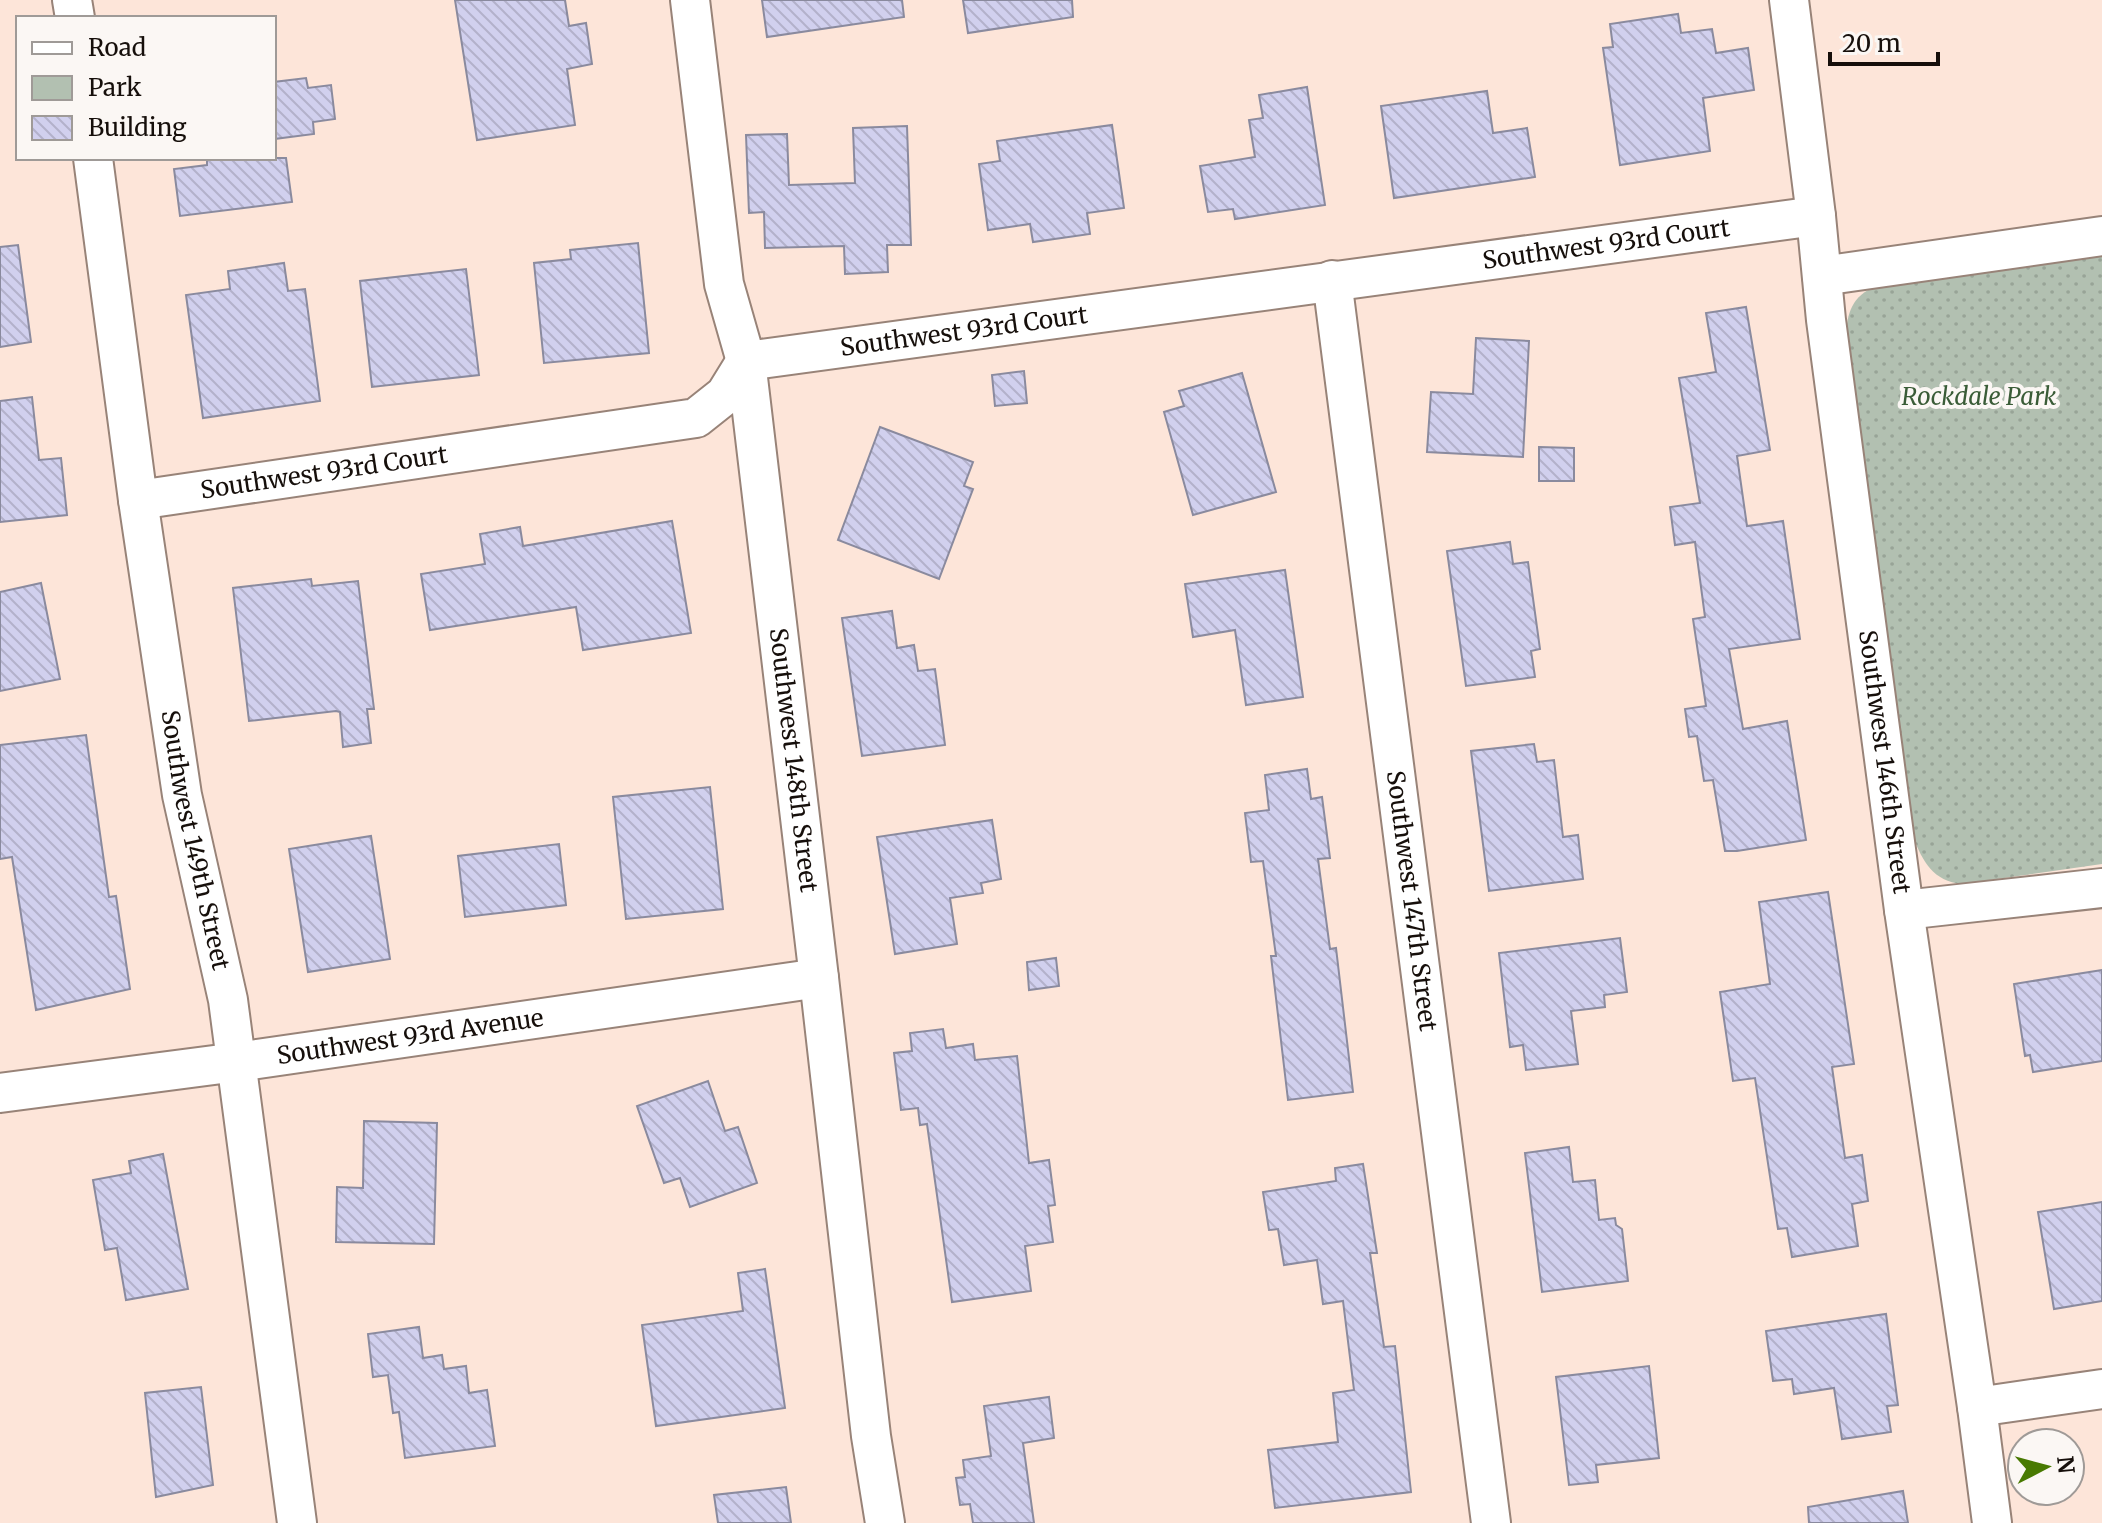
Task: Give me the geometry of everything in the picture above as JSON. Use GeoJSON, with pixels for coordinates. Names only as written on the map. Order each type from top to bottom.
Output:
{"type":"FeatureCollection","features":[{"type":"Feature","properties":{"kind":"street","name":"Southwest 148th Street"},"geometry":{"type":"LineString","coordinates":[[690,0],[724,284],[746,361],[871,1436],[885,1523]]}},
{"type":"Feature","properties":{"kind":"street","name":"Southwest 146th Street"},"geometry":{"type":"LineString","coordinates":[[1789,0],[1826,320],[1904,910],[1992,1523]]}},
{"type":"Feature","properties":{"kind":"street","name":"Southwest 149th Street"},"geometry":{"type":"LineString","coordinates":[[93,160],[138,500],[182,795],[228,1000],[297,1523]]}},
{"type":"Feature","properties":{"kind":"street","name":"Southwest 93rd Court"},"geometry":{"type":"LineString","coordinates":[[138,500],[696,418],[725,395],[746,361],[1816,216]]}},
{"type":"Feature","properties":{"kind":"street"},"geometry":{"type":"LineString","coordinates":[[1822,276],[2102,236]]}},
{"type":"Feature","properties":{"kind":"street","name":"Southwest 147th Street"},"geometry":{"type":"LineString","coordinates":[[1332,280],[1491,1523]]}},
{"type":"Feature","properties":{"kind":"street"},"geometry":{"type":"LineString","coordinates":[[1904,910],[2102,888]]}},
{"type":"Feature","properties":{"kind":"street","name":"Southwest 93rd Avenue"},"geometry":{"type":"LineString","coordinates":[[0,1093],[819,978]]}},
{"type":"Feature","properties":{"kind":"street"},"geometry":{"type":"LineString","coordinates":[[1977,1407],[2102,1389]]}},
{"type":"Feature","properties":{"kind":"green space","name":"Rockdale Park"},"geometry":{"type":"Polygon","coordinates":[[[2102,255],[2102,864],[1962,884],[1952,882],[1930,869],[1913,837],[1846,340],[1848,317],[1854,303],[1872,288],[2102,255]]]}},
{"type":"Feature","properties":{"kind":"building"},"geometry":{"type":"Polygon","coordinates":[[[455,0],[565,0],[569,26],[586,23],[592,64],[567,69],[575,125],[477,140],[455,0]]]}},
{"type":"Feature","properties":{"kind":"building"},"geometry":{"type":"Polygon","coordinates":[[[762,0],[902,0],[904,17],[767,37],[762,0]]]}},
{"type":"Feature","properties":{"kind":"building"},"geometry":{"type":"Polygon","coordinates":[[[963,0],[1072,0],[1073,17],[968,33],[963,0]]]}},
{"type":"Feature","properties":{"kind":"building"},"geometry":{"type":"Polygon","coordinates":[[[1678,14],[1681,33],[1712,29],[1716,53],[1748,48],[1754,90],[1703,98],[1710,151],[1620,165],[1603,48],[1613,47],[1610,24],[1678,14]]]}},
{"type":"Feature","properties":{"kind":"building"},"geometry":{"type":"Polygon","coordinates":[[[306,78],[308,88],[331,85],[335,119],[313,122],[314,134],[276,139],[276,82],[306,78]]]}},
{"type":"Feature","properties":{"kind":"building"},"geometry":{"type":"Polygon","coordinates":[[[1307,87],[1325,205],[1235,219],[1233,209],[1208,212],[1200,166],[1255,157],[1249,120],[1263,118],[1259,95],[1307,87]]]}},
{"type":"Feature","properties":{"kind":"building"},"geometry":{"type":"Polygon","coordinates":[[[1487,91],[1493,133],[1527,128],[1535,177],[1394,198],[1381,106],[1487,91]]]}},
{"type":"Feature","properties":{"kind":"building"},"geometry":{"type":"Polygon","coordinates":[[[1112,125],[1124,208],[1087,213],[1090,234],[1033,242],[1030,224],[988,230],[979,164],[1000,161],[997,141],[1112,125]]]}},
{"type":"Feature","properties":{"kind":"building"},"geometry":{"type":"Polygon","coordinates":[[[907,126],[911,245],[887,245],[888,272],[845,274],[844,246],[765,248],[764,212],[749,213],[746,135],[787,134],[789,185],[855,183],[853,128],[907,126]]]}},
{"type":"Feature","properties":{"kind":"building"},"geometry":{"type":"Polygon","coordinates":[[[286,158],[292,202],[180,216],[174,169],[207,165],[207,160],[286,158]]]}},
{"type":"Feature","properties":{"kind":"building"},"geometry":{"type":"Polygon","coordinates":[[[638,243],[649,353],[544,363],[534,263],[571,259],[570,250],[638,243]]]}},
{"type":"Feature","properties":{"kind":"building"},"geometry":{"type":"Polygon","coordinates":[[[18,245],[31,342],[0,347],[0,247],[18,245]]]}},
{"type":"Feature","properties":{"kind":"building"},"geometry":{"type":"Polygon","coordinates":[[[284,263],[288,291],[305,289],[320,401],[203,418],[186,295],[230,289],[228,271],[284,263]]]}},
{"type":"Feature","properties":{"kind":"building"},"geometry":{"type":"Polygon","coordinates":[[[466,269],[479,375],[372,387],[360,281],[466,269]]]}},
{"type":"Feature","properties":{"kind":"building"},"geometry":{"type":"Polygon","coordinates":[[[1746,307],[1770,450],[1737,456],[1747,526],[1783,521],[1800,639],[1729,649],[1743,729],[1787,721],[1806,840],[1725,851],[1713,780],[1704,781],[1697,736],[1689,737],[1685,709],[1706,706],[1693,619],[1705,617],[1695,542],[1675,545],[1670,507],[1700,503],[1679,378],[1716,372],[1706,313],[1746,307]]]}},
{"type":"Feature","properties":{"kind":"building"},"geometry":{"type":"Polygon","coordinates":[[[1476,338],[1529,341],[1523,457],[1427,452],[1431,392],[1473,394],[1476,338]]]}},
{"type":"Feature","properties":{"kind":"building"},"geometry":{"type":"Polygon","coordinates":[[[1024,371],[1027,403],[995,406],[992,375],[1024,371]]]}},
{"type":"Feature","properties":{"kind":"building"},"geometry":{"type":"Polygon","coordinates":[[[1242,373],[1276,492],[1193,515],[1164,412],[1184,406],[1179,391],[1242,373]]]}},
{"type":"Feature","properties":{"kind":"building"},"geometry":{"type":"Polygon","coordinates":[[[32,397],[39,460],[61,458],[67,515],[0,522],[0,401],[32,397]]]}},
{"type":"Feature","properties":{"kind":"building"},"geometry":{"type":"Polygon","coordinates":[[[880,427],[973,462],[964,486],[973,489],[939,579],[838,540],[880,427]]]}},
{"type":"Feature","properties":{"kind":"building"},"geometry":{"type":"Polygon","coordinates":[[[1539,447],[1574,448],[1574,481],[1539,481],[1539,447]]]}},
{"type":"Feature","properties":{"kind":"building"},"geometry":{"type":"Polygon","coordinates":[[[672,521],[691,633],[583,650],[576,607],[430,630],[421,574],[485,564],[480,534],[520,527],[523,546],[672,521]]]}},
{"type":"Feature","properties":{"kind":"building"},"geometry":{"type":"Polygon","coordinates":[[[1510,542],[1513,564],[1528,562],[1540,649],[1531,651],[1535,677],[1466,686],[1447,551],[1510,542]]]}},
{"type":"Feature","properties":{"kind":"building"},"geometry":{"type":"Polygon","coordinates":[[[1285,570],[1303,697],[1246,705],[1235,630],[1193,637],[1185,584],[1285,570]]]}},
{"type":"Feature","properties":{"kind":"building"},"geometry":{"type":"Polygon","coordinates":[[[311,579],[312,586],[358,581],[374,709],[367,709],[371,743],[343,747],[340,712],[336,711],[249,721],[233,588],[311,579]]]}},
{"type":"Feature","properties":{"kind":"building"},"geometry":{"type":"Polygon","coordinates":[[[41,583],[60,679],[0,691],[0,592],[41,583]]]}},
{"type":"Feature","properties":{"kind":"building"},"geometry":{"type":"Polygon","coordinates":[[[892,611],[897,648],[914,645],[918,671],[935,669],[945,745],[862,756],[842,618],[892,611]]]}},
{"type":"Feature","properties":{"kind":"building"},"geometry":{"type":"Polygon","coordinates":[[[86,735],[109,897],[116,896],[130,989],[36,1010],[12,857],[0,859],[0,745],[86,735]]]}},
{"type":"Feature","properties":{"kind":"building"},"geometry":{"type":"Polygon","coordinates":[[[1534,744],[1537,762],[1554,760],[1563,837],[1578,835],[1583,879],[1489,891],[1471,751],[1534,744]]]}},
{"type":"Feature","properties":{"kind":"building"},"geometry":{"type":"Polygon","coordinates":[[[1307,769],[1311,799],[1322,797],[1330,858],[1318,859],[1330,949],[1336,948],[1353,1092],[1288,1100],[1271,956],[1276,956],[1263,861],[1251,862],[1245,813],[1269,810],[1265,775],[1307,769]]]}},
{"type":"Feature","properties":{"kind":"building"},"geometry":{"type":"Polygon","coordinates":[[[710,787],[723,909],[626,919],[613,797],[710,787]]]}},
{"type":"Feature","properties":{"kind":"building"},"geometry":{"type":"Polygon","coordinates":[[[992,820],[1001,879],[981,883],[983,893],[950,898],[957,944],[895,954],[877,837],[992,820]]]}},
{"type":"Feature","properties":{"kind":"building"},"geometry":{"type":"Polygon","coordinates":[[[371,836],[390,959],[308,972],[289,849],[371,836]]]}},
{"type":"Feature","properties":{"kind":"building"},"geometry":{"type":"Polygon","coordinates":[[[559,844],[566,905],[465,917],[458,856],[559,844]]]}},
{"type":"Feature","properties":{"kind":"building"},"geometry":{"type":"Polygon","coordinates":[[[1828,892],[1854,1064],[1832,1067],[1845,1158],[1862,1155],[1868,1201],[1852,1204],[1858,1246],[1792,1257],[1787,1228],[1778,1229],[1755,1078],[1733,1081],[1720,992],[1770,984],[1759,902],[1828,892]]]}},
{"type":"Feature","properties":{"kind":"building"},"geometry":{"type":"Polygon","coordinates":[[[1620,938],[1627,992],[1604,995],[1605,1007],[1571,1011],[1578,1064],[1526,1070],[1523,1045],[1510,1047],[1499,953],[1620,938]]]}},
{"type":"Feature","properties":{"kind":"building"},"geometry":{"type":"Polygon","coordinates":[[[1056,958],[1059,986],[1029,990],[1027,962],[1056,958]]]}},
{"type":"Feature","properties":{"kind":"building"},"geometry":{"type":"Polygon","coordinates":[[[2102,970],[2102,1061],[2033,1072],[2030,1055],[2025,1056],[2014,984],[2102,970]]]}},
{"type":"Feature","properties":{"kind":"building"},"geometry":{"type":"Polygon","coordinates":[[[943,1029],[946,1048],[973,1044],[975,1060],[1017,1056],[1029,1163],[1049,1160],[1055,1205],[1048,1206],[1053,1242],[1025,1246],[1031,1291],[952,1302],[927,1124],[920,1125],[918,1108],[901,1110],[894,1053],[912,1051],[910,1033],[943,1029]]]}},
{"type":"Feature","properties":{"kind":"building"},"geometry":{"type":"Polygon","coordinates":[[[708,1081],[725,1131],[738,1127],[757,1183],[690,1207],[680,1178],[664,1183],[637,1106],[708,1081]]]}},
{"type":"Feature","properties":{"kind":"building"},"geometry":{"type":"Polygon","coordinates":[[[364,1121],[437,1123],[434,1244],[336,1242],[337,1187],[363,1188],[364,1121]]]}},
{"type":"Feature","properties":{"kind":"building"},"geometry":{"type":"Polygon","coordinates":[[[1569,1147],[1573,1182],[1595,1180],[1599,1220],[1615,1218],[1616,1225],[1622,1229],[1628,1281],[1542,1292],[1525,1153],[1569,1147]]]}},
{"type":"Feature","properties":{"kind":"building"},"geometry":{"type":"Polygon","coordinates":[[[163,1154],[188,1289],[126,1300],[117,1248],[105,1250],[93,1180],[131,1173],[129,1161],[163,1154]]]}},
{"type":"Feature","properties":{"kind":"building"},"geometry":{"type":"Polygon","coordinates":[[[1363,1164],[1377,1253],[1370,1253],[1384,1347],[1395,1346],[1411,1492],[1275,1508],[1268,1450],[1338,1442],[1333,1393],[1354,1390],[1343,1301],[1323,1304],[1317,1260],[1284,1265],[1278,1229],[1269,1230],[1263,1192],[1336,1181],[1335,1168],[1363,1164]]]}},
{"type":"Feature","properties":{"kind":"building"},"geometry":{"type":"Polygon","coordinates":[[[2102,1202],[2102,1301],[2054,1309],[2038,1212],[2102,1202]]]}},
{"type":"Feature","properties":{"kind":"building"},"geometry":{"type":"Polygon","coordinates":[[[765,1269],[785,1408],[656,1426],[642,1325],[743,1311],[738,1273],[765,1269]]]}},
{"type":"Feature","properties":{"kind":"building"},"geometry":{"type":"Polygon","coordinates":[[[1886,1314],[1898,1405],[1887,1406],[1891,1432],[1842,1439],[1834,1388],[1794,1394],[1792,1379],[1773,1381],[1766,1331],[1886,1314]]]}},
{"type":"Feature","properties":{"kind":"building"},"geometry":{"type":"Polygon","coordinates":[[[419,1327],[423,1358],[442,1355],[444,1369],[466,1366],[469,1393],[487,1390],[495,1446],[405,1458],[399,1412],[393,1413],[388,1375],[373,1377],[368,1334],[419,1327]]]}},
{"type":"Feature","properties":{"kind":"building"},"geometry":{"type":"Polygon","coordinates":[[[1649,1366],[1659,1458],[1596,1465],[1598,1482],[1569,1485],[1556,1377],[1649,1366]]]}},
{"type":"Feature","properties":{"kind":"building"},"geometry":{"type":"Polygon","coordinates":[[[201,1387],[213,1485],[156,1497],[145,1393],[201,1387]]]}},
{"type":"Feature","properties":{"kind":"building"},"geometry":{"type":"Polygon","coordinates":[[[1049,1397],[1054,1438],[1023,1443],[1034,1523],[973,1523],[970,1504],[960,1505],[956,1478],[965,1477],[963,1460],[991,1456],[984,1406],[1049,1397]]]}},
{"type":"Feature","properties":{"kind":"building"},"geometry":{"type":"Polygon","coordinates":[[[786,1487],[791,1523],[718,1523],[714,1495],[786,1487]]]}},
{"type":"Feature","properties":{"kind":"building"},"geometry":{"type":"Polygon","coordinates":[[[1903,1491],[1908,1523],[1809,1523],[1808,1507],[1903,1491]]]}}]}
